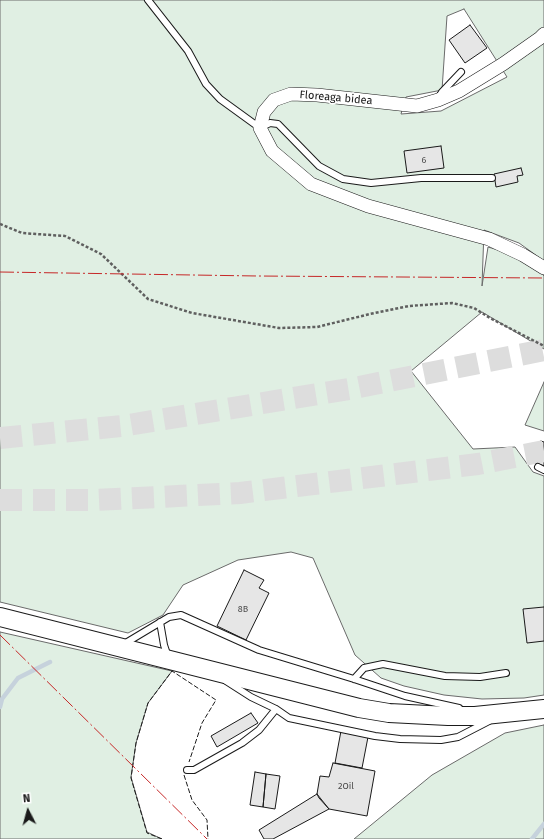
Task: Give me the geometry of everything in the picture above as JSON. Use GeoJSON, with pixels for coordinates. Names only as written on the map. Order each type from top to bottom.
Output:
{"type":"FeatureCollection","features":[{"type":"Feature","properties":{"kind":"main road"},"geometry":{"type":"LineString","coordinates":[[0,617],[359,708],[389,713],[448,716],[503,714],[544,709]]}},
{"type":"Feature","properties":{"kind":"street","name":"Floreaga bidea"},"geometry":{"type":"LineString","coordinates":[[260,128],[264,112],[274,100],[291,94],[317,95],[417,106],[438,100],[459,91],[503,64],[544,34]]}},
{"type":"Feature","properties":{"kind":"street"},"geometry":{"type":"LineString","coordinates":[[260,128],[272,151],[311,184],[368,206],[489,239],[523,255],[544,268]]}},
{"type":"Feature","properties":{"kind":"lane"},"geometry":{"type":"LineString","coordinates":[[148,0],[188,51],[206,84],[220,99],[260,128],[270,123],[278,124],[319,166],[343,179],[371,183],[421,178],[492,178]]}},
{"type":"Feature","properties":{"kind":"lane"},"geometry":{"type":"LineString","coordinates":[[438,100],[442,92],[461,72]]}},
{"type":"Feature","properties":{"kind":"lane"},"geometry":{"type":"LineString","coordinates":[[120,647],[169,617],[181,615],[259,650],[405,696],[450,706],[503,714]]}},
{"type":"Feature","properties":{"kind":"lane"},"geometry":{"type":"LineString","coordinates":[[160,622],[164,645],[169,659]]}},
{"type":"Feature","properties":{"kind":"lane"},"geometry":{"type":"LineString","coordinates":[[354,679],[364,668],[384,664],[445,676],[480,677],[506,673]]}},
{"type":"Feature","properties":{"kind":"lane"},"geometry":{"type":"LineString","coordinates":[[206,668],[251,697],[276,709],[289,718],[375,736],[441,740],[458,737],[503,714]]}},
{"type":"Feature","properties":{"kind":"lane"},"geometry":{"type":"LineString","coordinates":[[186,770],[194,770],[242,743],[259,730],[276,709]]}},
{"type":"Feature","properties":{"kind":"path"},"geometry":{"type":"LineString","coordinates":[[0,224],[22,233],[65,236],[101,254],[148,299],[192,313],[279,328],[317,327],[409,306],[452,303],[474,308],[544,346]]}},
{"type":"Feature","properties":{"kind":"green space"},"geometry":{"type":"Polygon","coordinates":[[[0,0],[544,0],[544,261],[519,243],[484,230],[482,286],[488,247],[508,253],[540,272],[544,276],[544,349],[482,312],[411,371],[473,449],[515,447],[533,472],[544,476],[544,695],[524,698],[482,699],[444,695],[404,686],[381,678],[355,655],[313,558],[291,552],[238,560],[183,585],[163,615],[128,633],[0,602],[0,0]],[[464,9],[447,16],[442,90],[406,97],[401,114],[441,111],[507,77],[464,9]]]}},
{"type":"Feature","properties":{"kind":"green space"},"geometry":{"type":"Polygon","coordinates":[[[544,382],[544,431],[525,425],[544,382]]]}},
{"type":"Feature","properties":{"kind":"green space"},"geometry":{"type":"Polygon","coordinates":[[[0,632],[172,671],[148,703],[136,743],[131,777],[147,832],[162,839],[0,839],[0,632]]]}},
{"type":"Feature","properties":{"kind":"green space"},"geometry":{"type":"Polygon","coordinates":[[[544,725],[544,839],[354,839],[432,775],[505,733],[544,725]]]}},
{"type":"Feature","properties":{"kind":"building"},"geometry":{"type":"Polygon","coordinates":[[[470,25],[487,48],[465,63],[449,40],[470,25]]]}},
{"type":"Feature","properties":{"kind":"building"},"geometry":{"type":"Polygon","coordinates":[[[441,146],[444,168],[407,173],[404,151],[441,146]]]}},
{"type":"Feature","properties":{"kind":"building"},"geometry":{"type":"Polygon","coordinates":[[[521,168],[523,175],[517,176],[518,182],[496,187],[494,174],[521,168]]]}},
{"type":"Feature","properties":{"kind":"building"},"geometry":{"type":"Polygon","coordinates":[[[541,441],[544,442],[544,466],[534,462],[541,441]]]}},
{"type":"Feature","properties":{"kind":"building"},"geometry":{"type":"Polygon","coordinates":[[[244,570],[264,580],[259,588],[269,593],[246,640],[217,626],[244,570]]]}},
{"type":"Feature","properties":{"kind":"building"},"geometry":{"type":"Polygon","coordinates":[[[544,607],[544,641],[527,643],[523,609],[544,607]]]}},
{"type":"Feature","properties":{"kind":"building"},"geometry":{"type":"Polygon","coordinates":[[[251,713],[258,723],[217,747],[211,736],[251,713]]]}},
{"type":"Feature","properties":{"kind":"building"},"geometry":{"type":"Polygon","coordinates":[[[341,731],[368,737],[362,768],[335,763],[341,731]]]}},
{"type":"Feature","properties":{"kind":"building"},"geometry":{"type":"Polygon","coordinates":[[[333,763],[375,771],[367,816],[329,809],[319,798],[317,794],[320,776],[329,777],[333,763]]]}},
{"type":"Feature","properties":{"kind":"building"},"geometry":{"type":"Polygon","coordinates":[[[255,772],[266,774],[263,807],[250,805],[255,772]]]}},
{"type":"Feature","properties":{"kind":"building"},"geometry":{"type":"Polygon","coordinates":[[[266,774],[280,776],[275,809],[263,807],[266,774]]]}},
{"type":"Feature","properties":{"kind":"building"},"geometry":{"type":"Polygon","coordinates":[[[317,794],[329,809],[273,839],[264,839],[259,830],[317,794]]]}},
{"type":"Feature","properties":{"kind":"waterway"},"geometry":{"type":"LineString","coordinates":[[0,707],[2,699],[18,678],[50,662]]}},
{"type":"Feature","properties":{"kind":"waterway"},"geometry":{"type":"LineString","coordinates":[[532,839],[544,824]]}},
{"type":"Feature","properties":{"kind":"tunnel"},"geometry":{"type":"LineString","coordinates":[[0,438],[122,426],[349,389],[544,350]]}},
{"type":"Feature","properties":{"kind":"tunnel"},"geometry":{"type":"LineString","coordinates":[[0,500],[96,500],[240,493],[478,464],[544,451]]}},
{"type":"Feature","properties":{"kind":"fence"},"geometry":{"type":"LineString","coordinates":[[162,839],[147,833],[131,778],[136,743],[148,703],[172,671],[216,700],[202,723],[189,762]]}},
{"type":"Feature","properties":{"kind":"fence"},"geometry":{"type":"LineString","coordinates":[[184,775],[192,800],[207,820],[208,839]]}},
{"type":"Feature","properties":{"kind":"power"},"geometry":{"type":"LineString","coordinates":[[0,272],[544,278]]}},
{"type":"Feature","properties":{"kind":"power"},"geometry":{"type":"LineString","coordinates":[[0,635],[207,839]]}}]}
